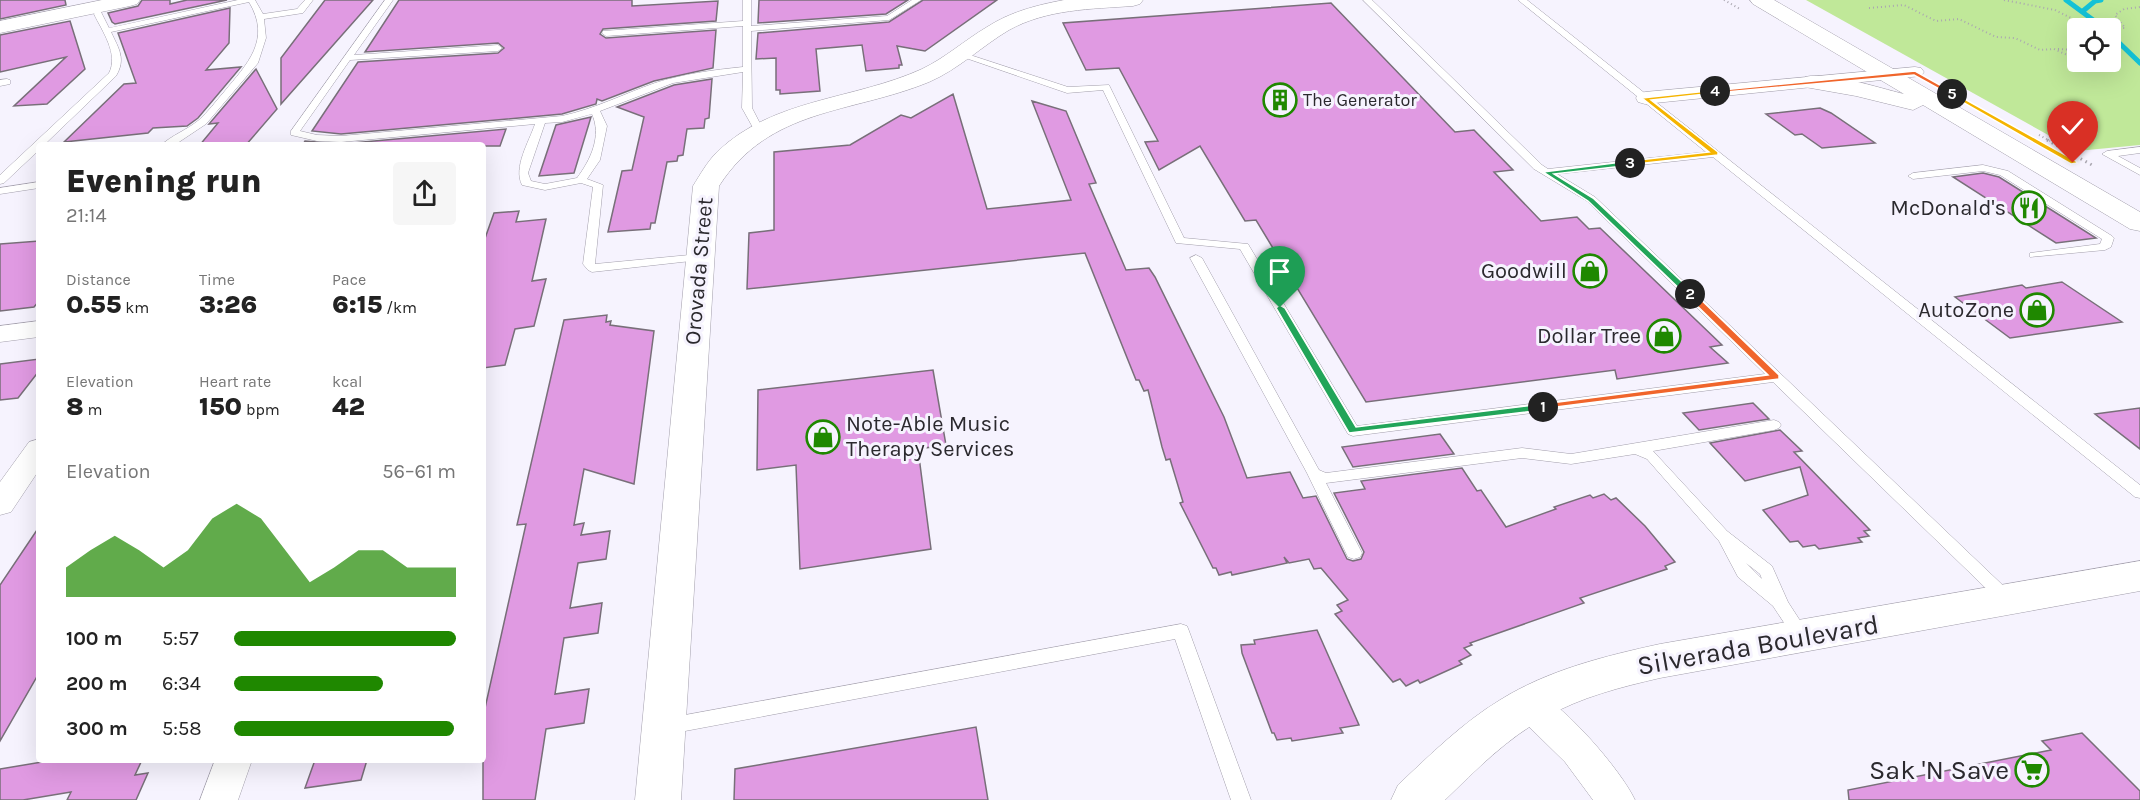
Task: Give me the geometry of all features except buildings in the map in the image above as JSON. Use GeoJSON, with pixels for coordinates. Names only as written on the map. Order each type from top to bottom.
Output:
{"type":"FeatureCollection","features":[{"type":"Feature","properties":{"kind":"street"},"geometry":{"type":"LineString","coordinates":[[0,27],[130,0]]}},
{"type":"Feature","properties":{"kind":"street","name":"Orovada Street"},"geometry":{"type":"LineString","coordinates":[[658,800],[706,186],[714,169],[728,153],[759,131],[810,110],[902,85],[927,75],[961,55],[992,32],[1024,16],[1072,4],[1133,0]]}},
{"type":"Feature","properties":{"kind":"street"},"geometry":{"type":"LineString","coordinates":[[1760,0],[2140,223]]}},
{"type":"Feature","properties":{"kind":"street"},"geometry":{"type":"LineString","coordinates":[[1783,0],[1915,72],[2140,201]]}},
{"type":"Feature","properties":{"kind":"street"},"geometry":{"type":"LineString","coordinates":[[0,18],[93,7]]}},
{"type":"Feature","properties":{"kind":"street"},"geometry":{"type":"LineString","coordinates":[[1813,82],[1832,71],[1836,63],[1837,57],[1827,39]]}},
{"type":"Feature","properties":{"kind":"street"},"geometry":{"type":"LineString","coordinates":[[1645,98],[1915,72]]}},
{"type":"Feature","properties":{"kind":"street"},"geometry":{"type":"LineString","coordinates":[[1813,82],[1856,89],[1954,114]]}},
{"type":"Feature","properties":{"kind":"street"},"geometry":{"type":"LineString","coordinates":[[0,334],[36,329]]}},
{"type":"Feature","properties":{"kind":"street"},"geometry":{"type":"LineString","coordinates":[[0,504],[36,453]]}},
{"type":"Feature","properties":{"kind":"street","name":"Silverada Boulevard"},"geometry":{"type":"LineString","coordinates":[[1414,800],[1455,759],[1508,718],[1530,704],[1607,673],[1660,661],[1791,620],[2008,600],[2140,576]]}},
{"type":"Feature","properties":{"kind":"street"},"geometry":{"type":"LineString","coordinates":[[1530,704],[1578,751],[1616,800]]}},
{"type":"Feature","properties":{"kind":"street"},"geometry":{"type":"LineString","coordinates":[[219,800],[233,763]]}},
{"type":"Feature","properties":{"kind":"lane"},"geometry":{"type":"LineString","coordinates":[[106,31],[250,0],[262,17],[260,51],[255,61],[202,122],[171,142]]}},
{"type":"Feature","properties":{"kind":"lane"},"geometry":{"type":"LineString","coordinates":[[262,17],[300,11],[309,0]]}},
{"type":"Feature","properties":{"kind":"lane"},"geometry":{"type":"LineString","coordinates":[[747,0],[747,108],[759,131]]}},
{"type":"Feature","properties":{"kind":"lane"},"geometry":{"type":"LineString","coordinates":[[606,33],[889,18],[917,0]]}},
{"type":"Feature","properties":{"kind":"lane"},"geometry":{"type":"LineString","coordinates":[[1367,0],[1531,160],[1591,200],[2008,600]]}},
{"type":"Feature","properties":{"kind":"lane"},"geometry":{"type":"LineString","coordinates":[[1522,0],[2140,493]]}},
{"type":"Feature","properties":{"kind":"lane"},"geometry":{"type":"LineString","coordinates":[[390,1],[294,133],[317,138],[341,139],[541,121],[595,111],[657,85],[684,77],[747,69]]}},
{"type":"Feature","properties":{"kind":"lane"},"geometry":{"type":"LineString","coordinates":[[41,142],[113,74],[118,65],[118,57],[93,7]]}},
{"type":"Feature","properties":{"kind":"lane"},"geometry":{"type":"LineString","coordinates":[[348,58],[498,48]]}},
{"type":"Feature","properties":{"kind":"lane"},"geometry":{"type":"LineString","coordinates":[[961,55],[1067,90],[1106,87],[1180,241],[1244,246],[1353,431],[1776,377]]}},
{"type":"Feature","properties":{"kind":"lane"},"geometry":{"type":"LineString","coordinates":[[581,180],[595,160],[602,126],[595,111]]}},
{"type":"Feature","properties":{"kind":"lane"},"geometry":{"type":"LineString","coordinates":[[541,121],[523,173],[526,183],[545,187],[581,180],[598,184],[589,264],[592,268],[700,257]]}},
{"type":"Feature","properties":{"kind":"lane"},"geometry":{"type":"LineString","coordinates":[[0,181],[36,147]]}},
{"type":"Feature","properties":{"kind":"lane"},"geometry":{"type":"LineString","coordinates":[[2140,150],[2108,154],[2140,172]]}},
{"type":"Feature","properties":{"kind":"lane"},"geometry":{"type":"LineString","coordinates":[[1547,172],[1715,154]]}},
{"type":"Feature","properties":{"kind":"lane"},"geometry":{"type":"LineString","coordinates":[[1913,176],[1983,168],[2004,173],[2108,238],[2105,248],[2034,255]]}},
{"type":"Feature","properties":{"kind":"lane"},"geometry":{"type":"LineString","coordinates":[[0,191],[36,185]]}},
{"type":"Feature","properties":{"kind":"lane"},"geometry":{"type":"LineString","coordinates":[[1196,258],[1314,473],[1354,553]]}},
{"type":"Feature","properties":{"kind":"lane"},"geometry":{"type":"LineString","coordinates":[[1314,473],[1324,478],[1522,453],[1571,459],[1774,425]]}},
{"type":"Feature","properties":{"kind":"lane"},"geometry":{"type":"LineString","coordinates":[[1637,449],[1652,456],[1722,535],[1744,573],[1791,620]]}},
{"type":"Feature","properties":{"kind":"lane"},"geometry":{"type":"LineString","coordinates":[[664,728],[1181,631],[1241,800]]}},
{"type":"Feature","properties":{"kind":"path"},"geometry":{"type":"LineString","coordinates":[[2004,0],[2055,10],[2071,18]]}},
{"type":"Feature","properties":{"kind":"path"},"geometry":{"type":"LineString","coordinates":[[1869,8],[1904,5],[1936,21],[1959,19],[1996,37],[2015,38],[2040,50],[2067,50]]}},
{"type":"Feature","properties":{"kind":"path"},"geometry":{"type":"LineString","coordinates":[[2117,18],[2115,15],[2124,9],[2140,7]]}},
{"type":"Feature","properties":{"kind":"path"},"geometry":{"type":"LineString","coordinates":[[2054,49],[2067,55]]}},
{"type":"Feature","properties":{"kind":"green space"},"geometry":{"type":"Polygon","coordinates":[[[1806,0],[2140,0],[2140,145],[2077,151],[1806,0]]]}},
{"type":"Feature","properties":{"kind":"waterway"},"geometry":{"type":"LineString","coordinates":[[2066,0],[2090,18]]}},
{"type":"Feature","properties":{"kind":"waterway"},"geometry":{"type":"LineString","coordinates":[[2083,11],[2095,1],[2101,0]]}},
{"type":"Feature","properties":{"kind":"waterway"},"geometry":{"type":"LineString","coordinates":[[2121,45],[2140,63]]}},
{"type":"Feature","properties":{"kind":"place","name":"The Generator"},"geometry":{"type":"Point","coordinates":[1280,100]}},
{"type":"Feature","properties":{"kind":"place","name":"McDonald's"},"geometry":{"type":"Point","coordinates":[2029,208]}},
{"type":"Feature","properties":{"kind":"place","name":"Goodwill"},"geometry":{"type":"Point","coordinates":[1590,271]}},
{"type":"Feature","properties":{"kind":"place","name":"AutoZone"},"geometry":{"type":"Point","coordinates":[2037,310]}},
{"type":"Feature","properties":{"kind":"place","name":"Dollar Tree"},"geometry":{"type":"Point","coordinates":[1664,336]}},
{"type":"Feature","properties":{"kind":"place","name":"Note-Able Music Therapy Services"},"geometry":{"type":"Point","coordinates":[823,437]}},
{"type":"Feature","properties":{"kind":"place","name":"Sak 'N Save"},"geometry":{"type":"Point","coordinates":[2032,770]}},
{"type":"Feature","properties":{"kind":"route"},"geometry":{"type":"LineString","coordinates":[[1280,308],[1353,431],[1776,377],[1591,200],[1547,172],[1715,154],[1645,98],[1915,72],[2073,163]]}}]}
